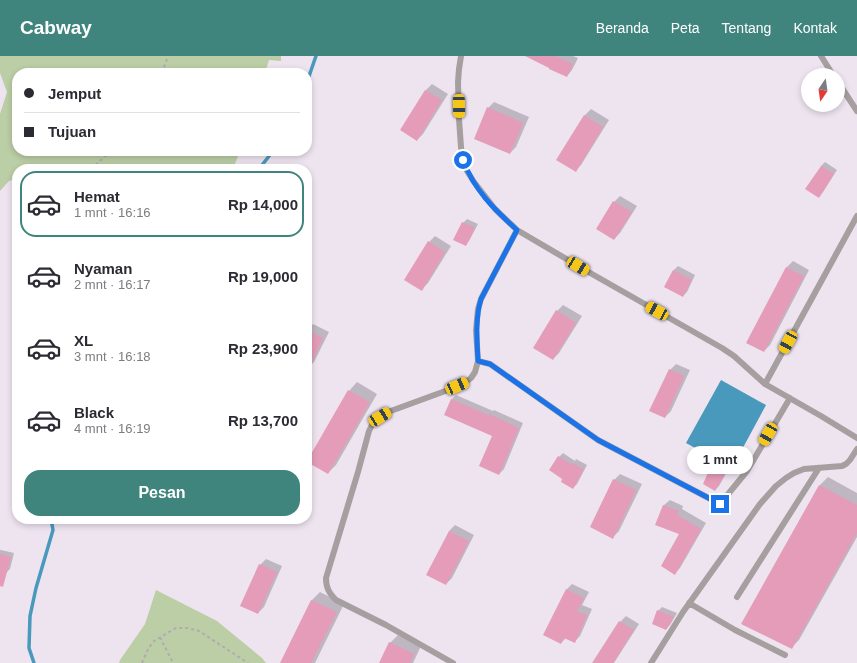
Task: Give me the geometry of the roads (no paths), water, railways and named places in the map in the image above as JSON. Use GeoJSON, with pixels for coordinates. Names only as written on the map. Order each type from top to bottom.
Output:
{"type":"FeatureCollection","features":[{"type":"Feature","properties":{"kind":"lane"},"geometry":{"type":"LineString","coordinates":[[462,56],[458,82],[459,119],[463,160],[467,171],[485,198],[495,209],[517,230],[728,352],[765,384],[822,416],[857,438]]}},
{"type":"Feature","properties":{"kind":"lane"},"geometry":{"type":"LineString","coordinates":[[821,56],[829,68]]}},
{"type":"Feature","properties":{"kind":"lane"},"geometry":{"type":"LineString","coordinates":[[845,93],[857,111]]}},
{"type":"Feature","properties":{"kind":"lane"},"geometry":{"type":"LineString","coordinates":[[765,384],[857,216]]}},
{"type":"Feature","properties":{"kind":"lane"},"geometry":{"type":"LineString","coordinates":[[452,663],[386,625],[336,600],[326,587],[326,578],[358,472],[366,439],[373,423],[388,412],[466,382],[471,378],[475,372],[478,361],[476,330],[478,308],[481,299],[517,230]]}},
{"type":"Feature","properties":{"kind":"lane"},"geometry":{"type":"LineString","coordinates":[[478,361],[490,364],[598,440],[720,504],[747,471],[790,398]]}},
{"type":"Feature","properties":{"kind":"lane"},"geometry":{"type":"LineString","coordinates":[[652,663],[689,603],[768,495],[786,478],[804,469],[842,466],[846,464],[857,449]]}},
{"type":"Feature","properties":{"kind":"lane"},"geometry":{"type":"LineString","coordinates":[[737,597],[820,468]]}},
{"type":"Feature","properties":{"kind":"lane"},"geometry":{"type":"LineString","coordinates":[[689,603],[734,630],[784,654]]}},
{"type":"Feature","properties":{"kind":"water"},"geometry":{"type":"Polygon","coordinates":[[[721,380],[766,405],[732,468],[686,443],[721,380]]]}},
{"type":"Feature","properties":{"kind":"waterway"},"geometry":{"type":"LineString","coordinates":[[312,68],[316,56]]}},
{"type":"Feature","properties":{"kind":"waterway"},"geometry":{"type":"LineString","coordinates":[[263,164],[269,156]]}},
{"type":"Feature","properties":{"kind":"waterway"},"geometry":{"type":"LineString","coordinates":[[34,663],[29,648],[30,616],[36,588],[53,530],[52,524]]}}]}
